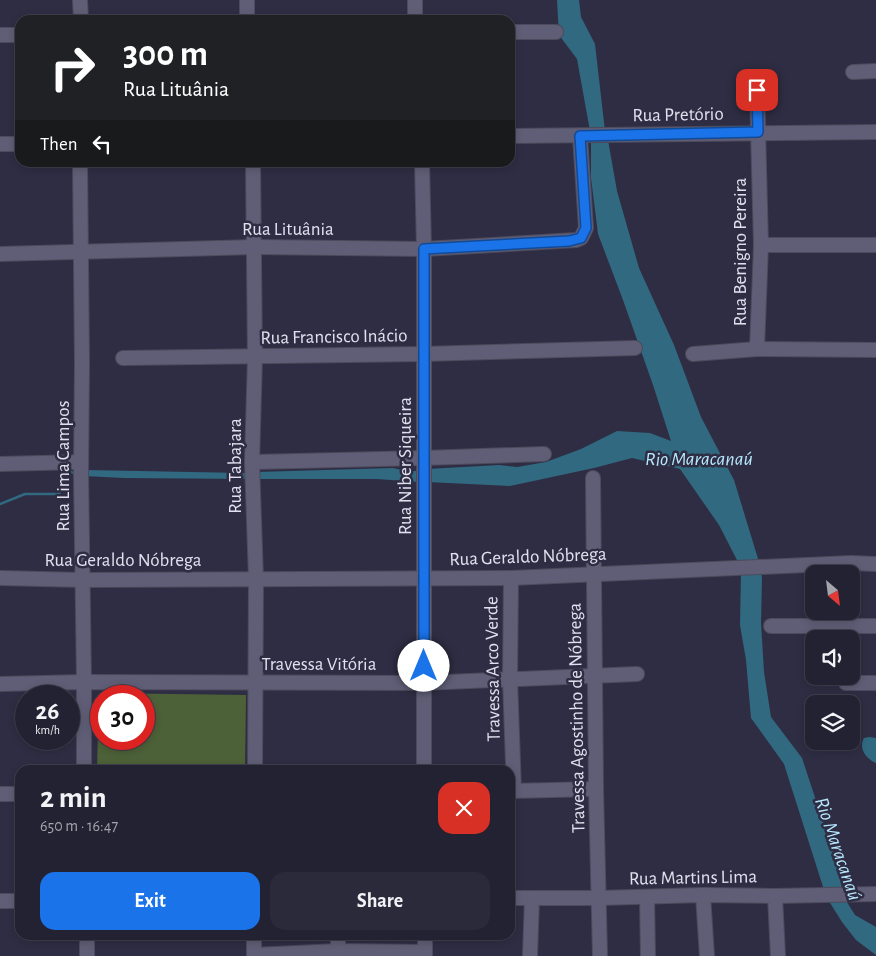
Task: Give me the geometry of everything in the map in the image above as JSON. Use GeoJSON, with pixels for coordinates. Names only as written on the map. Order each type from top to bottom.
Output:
{"type":"FeatureCollection","features":[{"type":"Feature","properties":{"kind":"street"},"geometry":{"type":"LineString","coordinates":[[80,0],[81,15]]}},
{"type":"Feature","properties":{"kind":"street"},"geometry":{"type":"LineString","coordinates":[[247,0],[247,15]]}},
{"type":"Feature","properties":{"kind":"street"},"geometry":{"type":"LineString","coordinates":[[415,0],[415,15]]}},
{"type":"Feature","properties":{"kind":"street"},"geometry":{"type":"LineString","coordinates":[[515,32],[556,32]]}},
{"type":"Feature","properties":{"kind":"street"},"geometry":{"type":"LineString","coordinates":[[0,34],[15,34]]}},
{"type":"Feature","properties":{"kind":"street"},"geometry":{"type":"LineString","coordinates":[[853,72],[876,71]]}},
{"type":"Feature","properties":{"kind":"street","name":"Rua Benigno Pereira"},"geometry":{"type":"LineString","coordinates":[[693,354],[757,349],[761,245],[757,90]]}},
{"type":"Feature","properties":{"kind":"street","name":"Rua Pretório"},"geometry":{"type":"LineString","coordinates":[[515,136],[876,132]]}},
{"type":"Feature","properties":{"kind":"street","name":"Rua Lituânia"},"geometry":{"type":"LineString","coordinates":[[0,254],[255,247],[424,249],[576,240],[581,238],[586,228],[580,136]]}},
{"type":"Feature","properties":{"kind":"street"},"geometry":{"type":"LineString","coordinates":[[0,144],[15,144]]}},
{"type":"Feature","properties":{"kind":"street","name":"Rua Lima Campos"},"geometry":{"type":"LineString","coordinates":[[80,167],[84,765]]}},
{"type":"Feature","properties":{"kind":"street","name":"Rua Tabajara"},"geometry":{"type":"LineString","coordinates":[[254,167],[255,357],[252,462],[256,579],[254,765]]}},
{"type":"Feature","properties":{"kind":"street","name":"Rua Niber Siqueira"},"geometry":{"type":"LineString","coordinates":[[422,167],[424,249],[424,765]]}},
{"type":"Feature","properties":{"kind":"street"},"geometry":{"type":"LineString","coordinates":[[761,245],[876,245]]}},
{"type":"Feature","properties":{"kind":"street","name":"Rua Francisco Inácio"},"geometry":{"type":"LineString","coordinates":[[123,358],[423,354],[635,348]]}},
{"type":"Feature","properties":{"kind":"street"},"geometry":{"type":"LineString","coordinates":[[757,349],[876,350]]}},
{"type":"Feature","properties":{"kind":"street"},"geometry":{"type":"LineString","coordinates":[[252,462],[544,454]]}},
{"type":"Feature","properties":{"kind":"street"},"geometry":{"type":"LineString","coordinates":[[0,464],[81,462]]}},
{"type":"Feature","properties":{"kind":"street","name":"Travessa Agostinho de Nóbrega"},"geometry":{"type":"LineString","coordinates":[[593,478],[596,789],[600,956]]}},
{"type":"Feature","properties":{"kind":"street","name":"Rua Geraldo Nóbrega"},"geometry":{"type":"LineString","coordinates":[[0,578],[83,580],[511,578],[851,563],[876,564]]}},
{"type":"Feature","properties":{"kind":"street","name":"Travessa Arco Verde"},"geometry":{"type":"LineString","coordinates":[[511,578],[512,765]]}},
{"type":"Feature","properties":{"kind":"street"},"geometry":{"type":"LineString","coordinates":[[771,626],[876,626]]}},
{"type":"Feature","properties":{"kind":"street","name":"Travessa Vitória"},"geometry":{"type":"LineString","coordinates":[[0,684],[84,682],[424,683],[637,674]]}},
{"type":"Feature","properties":{"kind":"street"},"geometry":{"type":"LineString","coordinates":[[860,683],[876,683]]}},
{"type":"Feature","properties":{"kind":"street"},"geometry":{"type":"LineString","coordinates":[[515,791],[596,789]]}},
{"type":"Feature","properties":{"kind":"street"},"geometry":{"type":"LineString","coordinates":[[0,794],[15,794]]}},
{"type":"Feature","properties":{"kind":"street","name":"Rua Martins Lima"},"geometry":{"type":"LineString","coordinates":[[515,898],[876,894]]}},
{"type":"Feature","properties":{"kind":"street"},"geometry":{"type":"LineString","coordinates":[[704,896],[707,956]]}},
{"type":"Feature","properties":{"kind":"street"},"geometry":{"type":"LineString","coordinates":[[775,896],[778,956]]}},
{"type":"Feature","properties":{"kind":"street"},"geometry":{"type":"LineString","coordinates":[[647,897],[648,956]]}},
{"type":"Feature","properties":{"kind":"street"},"geometry":{"type":"LineString","coordinates":[[530,956],[532,898]]}},
{"type":"Feature","properties":{"kind":"street"},"geometry":{"type":"LineString","coordinates":[[0,902],[15,901]]}},
{"type":"Feature","properties":{"kind":"street"},"geometry":{"type":"LineString","coordinates":[[87,940],[87,956]]}},
{"type":"Feature","properties":{"kind":"street"},"geometry":{"type":"LineString","coordinates":[[254,940],[254,955],[424,954],[425,940]]}},
{"type":"Feature","properties":{"kind":"street"},"geometry":{"type":"LineString","coordinates":[[338,940],[338,954]]}},
{"type":"Feature","properties":{"kind":"green space"},"geometry":{"type":"Polygon","coordinates":[[[155,694],[246,695],[245,765],[97,765],[98,750],[155,750],[155,694]]]}},
{"type":"Feature","properties":{"kind":"water"},"geometry":{"type":"Polygon","coordinates":[[[557,0],[579,0],[581,17],[595,44],[605,131],[590,131],[577,59],[559,35],[557,0]]]}},
{"type":"Feature","properties":{"kind":"water","name":"Rio Maracanaú"},"geometry":{"type":"Polygon","coordinates":[[[591,140],[608,140],[617,191],[639,268],[674,345],[701,417],[734,480],[759,562],[739,564],[719,525],[680,469],[632,458],[510,486],[427,482],[427,469],[499,465],[517,467],[546,462],[581,449],[617,431],[650,433],[671,441],[653,385],[598,234],[591,178],[591,140]]]}},
{"type":"Feature","properties":{"kind":"water"},"geometry":{"type":"Polygon","coordinates":[[[393,468],[418,471],[418,482],[377,479],[256,479],[256,472],[393,468]]]}},
{"type":"Feature","properties":{"kind":"water"},"geometry":{"type":"Polygon","coordinates":[[[85,470],[244,473],[248,474],[248,479],[84,476],[85,470]]]}},
{"type":"Feature","properties":{"kind":"water"},"geometry":{"type":"Polygon","coordinates":[[[741,571],[761,571],[761,623],[764,672],[771,717],[802,758],[839,870],[842,890],[824,890],[784,764],[751,718],[746,660],[740,625],[741,571]]]}},
{"type":"Feature","properties":{"kind":"water"},"geometry":{"type":"Polygon","coordinates":[[[864,738],[876,738],[876,763],[866,756],[862,746],[864,738]]]}},
{"type":"Feature","properties":{"kind":"water","name":"Rio Maracanaú"},"geometry":{"type":"Polygon","coordinates":[[[827,898],[845,899],[855,915],[876,927],[876,955],[856,940],[827,898]]]}},
{"type":"Feature","properties":{"kind":"waterway"},"geometry":{"type":"LineString","coordinates":[[0,504],[25,494],[59,494],[68,472],[76,473]]}},
{"type":"Feature","properties":{"kind":"route"},"geometry":{"type":"LineString","coordinates":[[424,666],[424,249],[569,241],[581,238],[586,228],[580,136],[758,132],[757,90]]}}]}
